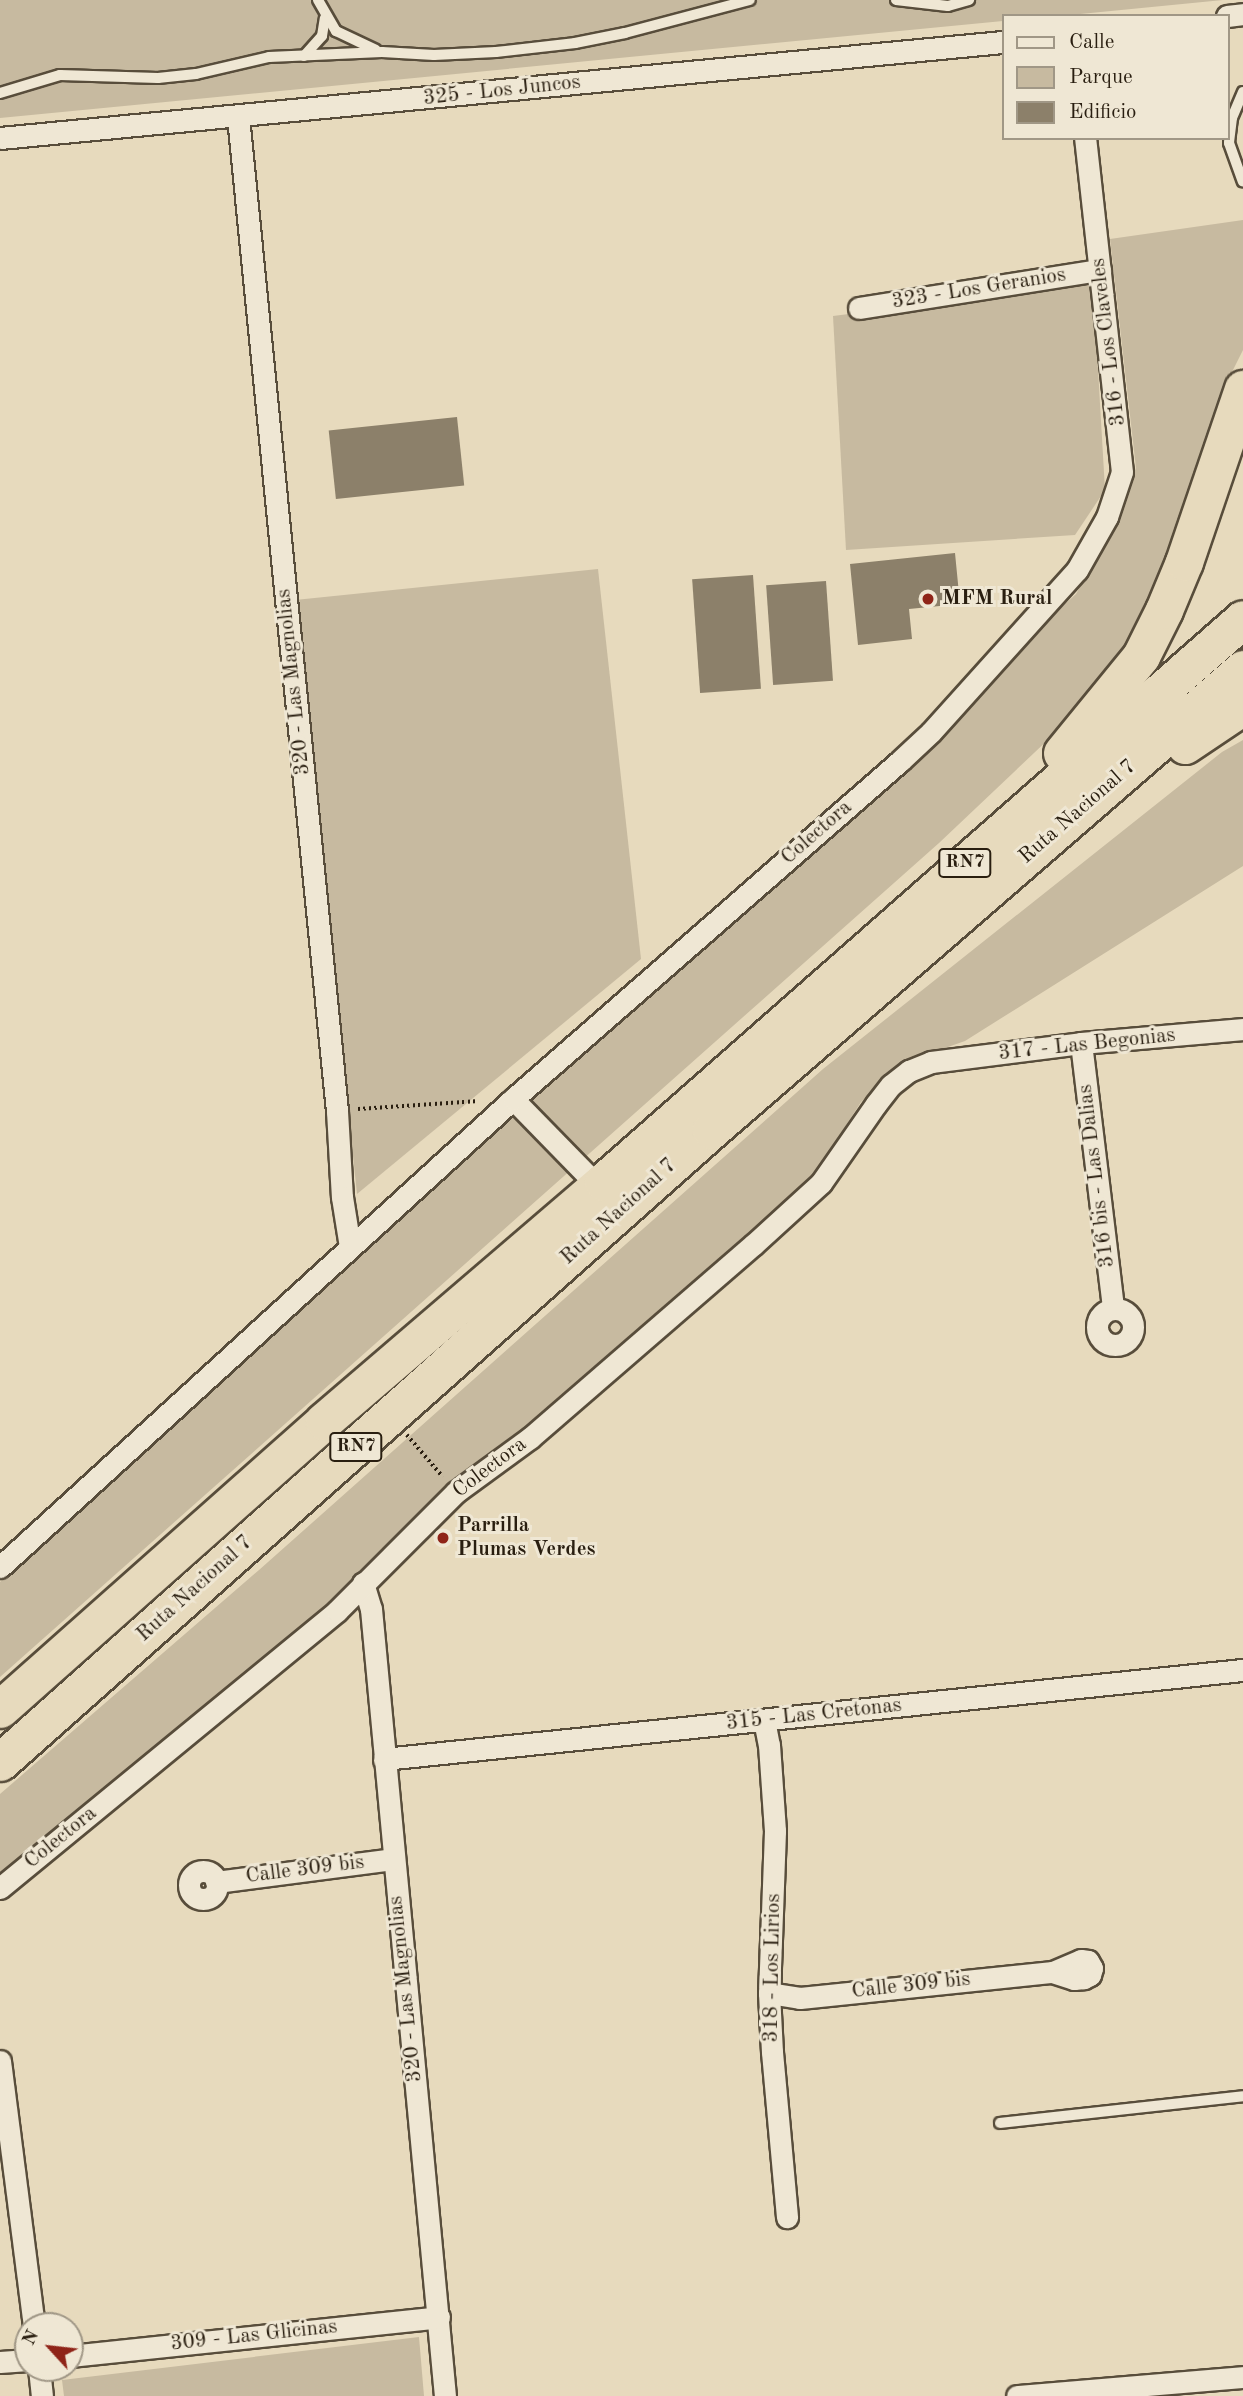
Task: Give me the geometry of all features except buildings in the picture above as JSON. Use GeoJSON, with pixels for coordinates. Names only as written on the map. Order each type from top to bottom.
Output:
{"type":"FeatureCollection","features":[{"type":"Feature","properties":{"kind":"highway"},"geometry":{"type":"LineString","coordinates":[[964,863],[1033,782],[1073,743],[1141,656],[1184,562],[1243,389]]}},
{"type":"Feature","properties":{"kind":"highway","name":"Ruta Nacional 7"},"geometry":{"type":"LineString","coordinates":[[0,1709],[324,1421],[598,1186],[1243,620]]}},
{"type":"Feature","properties":{"kind":"highway","name":"Ruta Nacional 7"},"geometry":{"type":"LineString","coordinates":[[0,1762],[711,1130],[1243,668]]}},
{"type":"Feature","properties":{"kind":"highway"},"geometry":{"type":"LineString","coordinates":[[1040,845],[1243,706]]}},
{"type":"Feature","properties":{"kind":"street","name":"325 - Los Juncos"},"geometry":{"type":"LineString","coordinates":[[0,138],[1002,42]]}},
{"type":"Feature","properties":{"kind":"street","name":"320 - Las Magnolias"},"geometry":{"type":"LineString","coordinates":[[237,117],[337,1111],[342,1197],[350,1247]]}},
{"type":"Feature","properties":{"kind":"street","name":"316 - Los Claveles"},"geometry":{"type":"LineString","coordinates":[[1086,140],[1122,472],[1117,495],[1095,541]]}},
{"type":"Feature","properties":{"kind":"street","name":"323 - Los Geranios"},"geometry":{"type":"LineString","coordinates":[[859,308],[1100,270]]}},
{"type":"Feature","properties":{"kind":"street","name":"Colectora"},"geometry":{"type":"LineString","coordinates":[[0,1567],[513,1099],[931,732],[1077,569],[1095,541]]}},
{"type":"Feature","properties":{"kind":"street","name":"317 - Las Begonias"},"geometry":{"type":"LineString","coordinates":[[931,1062],[1081,1043],[1243,1030]]}},
{"type":"Feature","properties":{"kind":"street","name":"316 bis - Las Dalias"},"geometry":{"type":"LineString","coordinates":[[1081,1043],[1113,1308]]}},
{"type":"Feature","properties":{"kind":"street","name":"Colectora"},"geometry":{"type":"LineString","coordinates":[[0,1888],[337,1611],[456,1492],[530,1438],[753,1245],[821,1183],[891,1085],[909,1071],[931,1062]]}},
{"type":"Feature","properties":{"kind":"street"},"geometry":{"type":"LineString","coordinates":[[513,1099],[598,1186]]}},
{"type":"Feature","properties":{"kind":"street","name":"320 - Las Magnolias"},"geometry":{"type":"LineString","coordinates":[[363,1583],[372,1609],[393,1859],[445,2396]]}},
{"type":"Feature","properties":{"kind":"street","name":"315 - Las Cretonas"},"geometry":{"type":"LineString","coordinates":[[384,1759],[1243,1671]]}},
{"type":"Feature","properties":{"kind":"street","name":"318 - Los Lirios"},"geometry":{"type":"LineString","coordinates":[[764,1720],[769,1745],[775,1831],[769,1993],[786,2217]]}},
{"type":"Feature","properties":{"kind":"street","name":"Calle 309 bis"},"geometry":{"type":"LineString","coordinates":[[216,1882],[393,1859]]}},
{"type":"Feature","properties":{"kind":"street","name":"Calle 309 bis"},"geometry":{"type":"LineString","coordinates":[[769,1993],[800,1998],[1054,1972]]}},
{"type":"Feature","properties":{"kind":"street"},"geometry":{"type":"LineString","coordinates":[[0,2062],[32,2312]]}},
{"type":"Feature","properties":{"kind":"street","name":"309 - Las Glicinas"},"geometry":{"type":"LineString","coordinates":[[84,2354],[439,2316]]}},
{"type":"Feature","properties":{"kind":"street"},"geometry":{"type":"LineString","coordinates":[[1017,2396],[1153,2391],[1243,2377]]}},
{"type":"Feature","properties":{"kind":"lane"},"geometry":{"type":"LineString","coordinates":[[0,93],[60,75],[158,78],[196,74],[269,57],[382,52],[434,55],[496,52],[575,43],[625,33],[750,0]]}},
{"type":"Feature","properties":{"kind":"lane"},"geometry":{"type":"LineString","coordinates":[[896,0],[948,6],[968,0]]}},
{"type":"Feature","properties":{"kind":"lane"},"geometry":{"type":"LineString","coordinates":[[320,5],[336,31],[382,52]]}},
{"type":"Feature","properties":{"kind":"lane"},"geometry":{"type":"LineString","coordinates":[[304,56],[315,45],[326,27],[320,5]]}},
{"type":"Feature","properties":{"kind":"lane"},"geometry":{"type":"LineString","coordinates":[[1243,92],[1232,118],[1229,143],[1243,182]]}},
{"type":"Feature","properties":{"kind":"lane"},"geometry":{"type":"LineString","coordinates":[[1000,2123],[1243,2095]]}},
{"type":"Feature","properties":{"kind":"path"},"geometry":{"type":"LineString","coordinates":[[337,1111],[513,1099]]}},
{"type":"Feature","properties":{"kind":"path"},"geometry":{"type":"LineString","coordinates":[[391,1416],[456,1492]]}},
{"type":"Feature","properties":{"kind":"green space"},"geometry":{"type":"Polygon","coordinates":[[[0,0],[1223,0],[1080,14],[1002,14],[1002,21],[0,118],[0,0]]]}},
{"type":"Feature","properties":{"kind":"green space"},"geometry":{"type":"Polygon","coordinates":[[[1243,220],[1243,350],[1228,380],[1162,591],[1091,699],[939,843],[0,1677],[0,1582],[178,1409],[616,1016],[1076,594],[1109,535],[1136,468],[1110,239],[1243,220]]]}},
{"type":"Feature","properties":{"kind":"green space"},"geometry":{"type":"Polygon","coordinates":[[[1093,283],[1105,490],[1075,535],[846,550],[833,316],[1093,283]]]}},
{"type":"Feature","properties":{"kind":"green space"},"geometry":{"type":"Polygon","coordinates":[[[598,569],[641,959],[357,1194],[295,600],[598,569]]]}},
{"type":"Feature","properties":{"kind":"green space"},"geometry":{"type":"Polygon","coordinates":[[[1243,740],[1243,866],[965,1041],[902,1063],[861,1102],[820,1166],[724,1260],[388,1544],[320,1618],[0,1878],[0,1794],[259,1570],[823,1069],[1222,752],[1243,740]]]}},
{"type":"Feature","properties":{"kind":"green space"},"geometry":{"type":"Polygon","coordinates":[[[419,2337],[424,2396],[64,2396],[62,2382],[84,2382],[84,2377],[419,2337]]]}},
{"type":"Feature","properties":{"kind":"place","name":"MFM Rural"},"geometry":{"type":"Point","coordinates":[928,599]}},
{"type":"Feature","properties":{"kind":"place","name":"Parrilla Plumas Verdes"},"geometry":{"type":"Point","coordinates":[443,1538]}}]}
